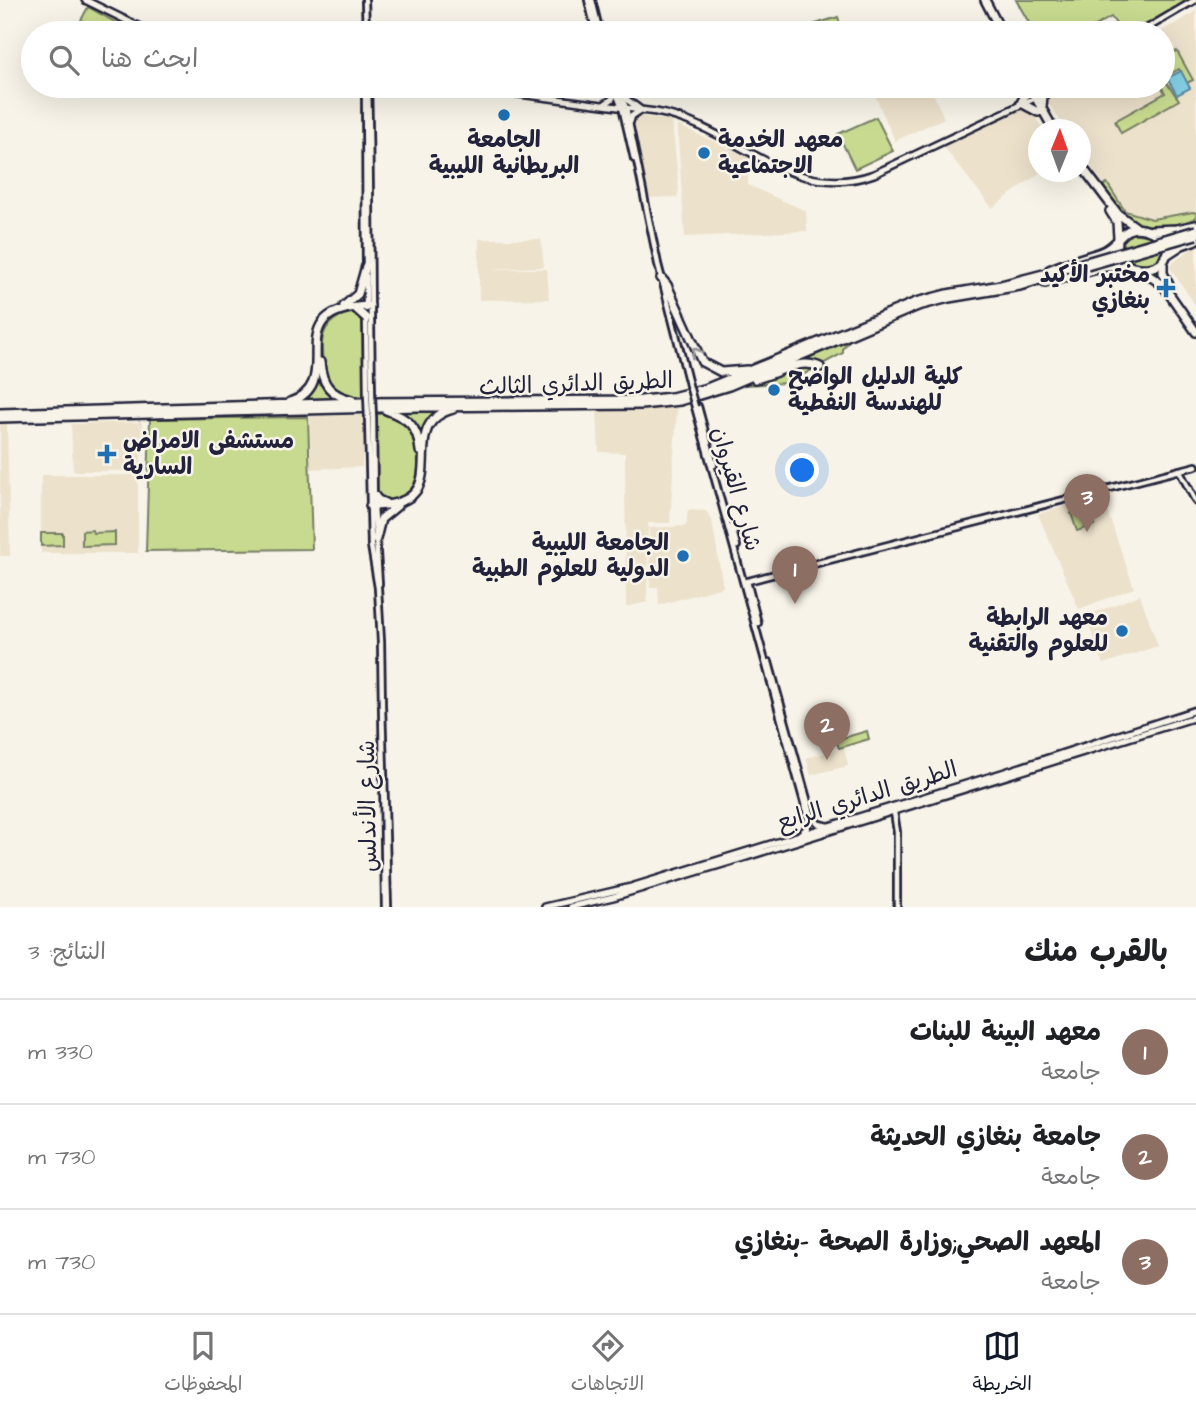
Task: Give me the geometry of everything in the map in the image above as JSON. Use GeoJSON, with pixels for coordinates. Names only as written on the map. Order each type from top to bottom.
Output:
{"type":"FeatureCollection","features":[{"type":"Feature","properties":{"kind":"highway"},"geometry":{"type":"LineString","coordinates":[[984,0],[995,21]]}},
{"type":"Feature","properties":{"kind":"highway"},"geometry":{"type":"LineString","coordinates":[[1042,113],[1043,98]]}},
{"type":"Feature","properties":{"kind":"highway"},"geometry":{"type":"LineString","coordinates":[[1030,99],[1042,113]]}},
{"type":"Feature","properties":{"kind":"highway"},"geometry":{"type":"LineString","coordinates":[[1030,99],[1046,119]]}},
{"type":"Feature","properties":{"kind":"highway"},"geometry":{"type":"LineString","coordinates":[[1091,178],[1118,214],[1165,241],[1166,281],[1196,325]]}},
{"type":"Feature","properties":{"kind":"highway"},"geometry":{"type":"LineString","coordinates":[[1088,182],[1114,217],[1118,227],[1117,257],[1129,266]]}},
{"type":"Feature","properties":{"kind":"highway"},"geometry":{"type":"LineString","coordinates":[[1036,276],[1101,252],[1127,230],[1196,227]]}},
{"type":"Feature","properties":{"kind":"highway"},"geometry":{"type":"LineString","coordinates":[[1063,271],[1196,227]]}},
{"type":"Feature","properties":{"kind":"highway"},"geometry":{"type":"LineString","coordinates":[[1063,271],[1196,235]]}},
{"type":"Feature","properties":{"kind":"highway"},"geometry":{"type":"LineString","coordinates":[[1020,286],[1047,283],[1105,267],[1152,269],[1182,245],[1196,240]]}},
{"type":"Feature","properties":{"kind":"highway"},"geometry":{"type":"LineString","coordinates":[[281,405],[302,396],[312,386],[319,329],[329,314],[358,294],[368,267]]}},
{"type":"Feature","properties":{"kind":"highway"},"geometry":{"type":"LineString","coordinates":[[1140,269],[1163,285],[1196,332]]}},
{"type":"Feature","properties":{"kind":"highway","name":"الطريق الدائري الثالث"},"geometry":{"type":"LineString","coordinates":[[151,412],[367,398],[652,400],[699,391],[916,302],[947,293],[1001,285],[1063,271]]}},
{"type":"Feature","properties":{"kind":"highway","name":"الطريق الدائري الثالث"},"geometry":{"type":"LineString","coordinates":[[151,412],[652,404],[701,396],[918,306],[1020,286],[1063,271]]}},
{"type":"Feature","properties":{"kind":"highway"},"geometry":{"type":"LineString","coordinates":[[661,278],[667,285],[702,362],[724,373],[754,370]]}},
{"type":"Feature","properties":{"kind":"highway"},"geometry":{"type":"LineString","coordinates":[[341,308],[368,307]]}},
{"type":"Feature","properties":{"kind":"highway"},"geometry":{"type":"LineString","coordinates":[[367,398],[340,397],[328,389],[322,377],[320,363],[321,335],[326,323],[334,315],[368,307]]}},
{"type":"Feature","properties":{"kind":"highway"},"geometry":{"type":"LineString","coordinates":[[356,309],[366,318]]}},
{"type":"Feature","properties":{"kind":"highway"},"geometry":{"type":"LineString","coordinates":[[744,380],[766,377],[799,364],[810,363],[820,367]]}},
{"type":"Feature","properties":{"kind":"highway"},"geometry":{"type":"LineString","coordinates":[[376,539],[381,519],[408,499],[422,480],[424,443],[429,424],[440,414],[464,407]]}},
{"type":"Feature","properties":{"kind":"highway"},"geometry":{"type":"LineString","coordinates":[[372,503],[385,503],[406,497],[415,488],[419,476],[417,432],[404,417],[382,408]]}},
{"type":"Feature","properties":{"kind":"highway"},"geometry":{"type":"LineString","coordinates":[[0,415],[151,412]]}},
{"type":"Feature","properties":{"kind":"highway"},"geometry":{"type":"LineString","coordinates":[[372,503],[394,504],[408,499]]}},
{"type":"Feature","properties":{"kind":"main road"},"geometry":{"type":"LineString","coordinates":[[85,0],[128,21]]}},
{"type":"Feature","properties":{"kind":"main road"},"geometry":{"type":"LineString","coordinates":[[365,0],[366,21]]}},
{"type":"Feature","properties":{"kind":"main road"},"geometry":{"type":"LineString","coordinates":[[590,0],[595,21]]}},
{"type":"Feature","properties":{"kind":"main road"},"geometry":{"type":"LineString","coordinates":[[1162,21],[1196,1]]}},
{"type":"Feature","properties":{"kind":"main road"},"geometry":{"type":"LineString","coordinates":[[366,98],[367,398]]}},
{"type":"Feature","properties":{"kind":"main road"},"geometry":{"type":"LineString","coordinates":[[556,98],[667,114],[696,122],[802,177],[839,182],[873,174],[1030,99]]}},
{"type":"Feature","properties":{"kind":"main road"},"geometry":{"type":"LineString","coordinates":[[605,104],[612,98]]}},
{"type":"Feature","properties":{"kind":"main road","name":"شارع القيروان"},"geometry":{"type":"LineString","coordinates":[[620,98],[630,122],[661,278],[810,818]]}},
{"type":"Feature","properties":{"kind":"main road","name":"شارع القيروان"},"geometry":{"type":"LineString","coordinates":[[622,98],[641,180]]}},
{"type":"Feature","properties":{"kind":"main road"},"geometry":{"type":"LineString","coordinates":[[625,98],[641,110]]}},
{"type":"Feature","properties":{"kind":"main road"},"geometry":{"type":"LineString","coordinates":[[630,122],[632,116],[641,110]]}},
{"type":"Feature","properties":{"kind":"main road"},"geometry":{"type":"LineString","coordinates":[[368,307],[367,398],[370,418]]}},
{"type":"Feature","properties":{"kind":"main road","name":"شارع الأندلس"},"geometry":{"type":"LineString","coordinates":[[370,418],[371,546],[378,588]]}},
{"type":"Feature","properties":{"kind":"main road","name":"شارع الأندلس"},"geometry":{"type":"LineString","coordinates":[[370,418],[382,705],[386,907]]}},
{"type":"Feature","properties":{"kind":"main road"},"geometry":{"type":"LineString","coordinates":[[745,582],[1196,466]]}},
{"type":"Feature","properties":{"kind":"main road"},"geometry":{"type":"LineString","coordinates":[[1179,470],[1196,502]]}},
{"type":"Feature","properties":{"kind":"main road","name":"الطريق الدائري الرابع"},"geometry":{"type":"LineString","coordinates":[[545,907],[589,900],[894,812],[1196,710]]}},
{"type":"Feature","properties":{"kind":"main road","name":"الطريق الدائري الرابع"},"geometry":{"type":"LineString","coordinates":[[571,907],[798,835],[1196,717]]}},
{"type":"Feature","properties":{"kind":"main road"},"geometry":{"type":"LineString","coordinates":[[894,812],[897,832],[897,907]]}},
{"type":"Feature","properties":{"kind":"main road"},"geometry":{"type":"LineString","coordinates":[[798,835],[807,828],[810,818],[818,824],[829,826]]}},
{"type":"Feature","properties":{"kind":"shaded area"},"geometry":{"type":"Polygon","coordinates":[[[1196,11],[1196,213],[1149,222],[1122,212],[1091,166],[1091,119],[1059,119],[1046,100],[1050,98],[1175,98],[1175,23],[1196,11]]]}},
{"type":"Feature","properties":{"kind":"shaded area"},"geometry":{"type":"Polygon","coordinates":[[[876,98],[935,98],[944,118],[895,141],[876,98]]]}},
{"type":"Feature","properties":{"kind":"shaded area"},"geometry":{"type":"Polygon","coordinates":[[[1024,107],[1036,119],[1028,119],[1028,182],[992,208],[943,146],[1024,107]]]}},
{"type":"Feature","properties":{"kind":"shaded area"},"geometry":{"type":"Polygon","coordinates":[[[637,116],[672,121],[679,189],[677,197],[649,198],[634,123],[637,116]]]}},
{"type":"Feature","properties":{"kind":"shaded area"},"geometry":{"type":"Polygon","coordinates":[[[677,125],[749,157],[748,185],[806,211],[807,231],[685,237],[677,125]]]}},
{"type":"Feature","properties":{"kind":"shaded area"},"geometry":{"type":"Polygon","coordinates":[[[479,239],[541,239],[544,267],[486,269],[547,269],[549,299],[479,300],[479,239]]]}},
{"type":"Feature","properties":{"kind":"shaded area"},"geometry":{"type":"Polygon","coordinates":[[[1196,245],[1196,306],[1169,266],[1196,245]]]}},
{"type":"Feature","properties":{"kind":"shaded area"},"geometry":{"type":"Polygon","coordinates":[[[677,407],[670,523],[648,523],[647,602],[626,607],[625,453],[599,452],[597,411],[677,407]]]}},
{"type":"Feature","properties":{"kind":"shaded area"},"geometry":{"type":"Polygon","coordinates":[[[364,415],[366,451],[363,451],[362,467],[311,469],[310,416],[364,415]]]}},
{"type":"Feature","properties":{"kind":"shaded area"},"geometry":{"type":"Polygon","coordinates":[[[7,422],[10,556],[0,556],[0,423],[7,422]]]}},
{"type":"Feature","properties":{"kind":"shaded area","name":"مستشفى الامراض السارية"},"geometry":{"type":"Polygon","coordinates":[[[142,422],[141,471],[73,471],[71,424],[142,422]]]}},
{"type":"Feature","properties":{"kind":"shaded area"},"geometry":{"type":"Polygon","coordinates":[[[41,475],[138,475],[138,553],[41,553],[41,475]]]}},
{"type":"Feature","properties":{"kind":"shaded area"},"geometry":{"type":"Polygon","coordinates":[[[1102,496],[1134,588],[1079,609],[1038,514],[1102,496]]]}},
{"type":"Feature","properties":{"kind":"shaded area","name":"الجامعة الليبية الدولية للعلوم الطبية"},"geometry":{"type":"Polygon","coordinates":[[[688,510],[706,511],[712,520],[723,587],[659,605],[658,587],[650,587],[649,528],[686,526],[688,510]]]}},
{"type":"Feature","properties":{"kind":"shaded area","name":"معهد الرابطة للعلوم والتقنية"},"geometry":{"type":"Polygon","coordinates":[[[1140,595],[1158,646],[1103,664],[1086,616],[1140,595]]]}},
{"type":"Feature","properties":{"kind":"shaded area"},"geometry":{"type":"Polygon","coordinates":[[[844,748],[848,766],[811,775],[806,758],[844,748]]]}},
{"type":"Feature","properties":{"kind":"green space"},"geometry":{"type":"Polygon","coordinates":[[[1016,0],[1189,0],[1154,21],[1114,21],[1111,17],[1104,21],[1028,21],[1016,0]]]}},
{"type":"Feature","properties":{"kind":"green space"},"geometry":{"type":"Polygon","coordinates":[[[88,7],[113,21],[81,21],[88,7]]]}},
{"type":"Feature","properties":{"kind":"green space"},"geometry":{"type":"Polygon","coordinates":[[[1177,51],[1193,80],[1187,83],[1179,69],[1175,71],[1177,51]]]}},
{"type":"Feature","properties":{"kind":"green space"},"geometry":{"type":"Polygon","coordinates":[[[1175,94],[1179,100],[1121,133],[1115,121],[1156,98],[1175,98],[1175,94]]]}},
{"type":"Feature","properties":{"kind":"green space"},"geometry":{"type":"Polygon","coordinates":[[[876,117],[893,151],[855,169],[838,134],[876,117]]]}},
{"type":"Feature","properties":{"kind":"green space"},"geometry":{"type":"Polygon","coordinates":[[[1107,183],[1125,211],[1152,219],[1193,212],[1196,213],[1196,218],[1165,227],[1142,225],[1112,201],[1102,187],[1107,183]]]}},
{"type":"Feature","properties":{"kind":"green space"},"geometry":{"type":"Polygon","coordinates":[[[1131,233],[1156,237],[1164,249],[1157,264],[1138,265],[1121,255],[1121,243],[1131,233]]]}},
{"type":"Feature","properties":{"kind":"green space"},"geometry":{"type":"Polygon","coordinates":[[[357,312],[363,316],[364,399],[351,398],[330,388],[322,350],[322,339],[332,321],[342,315],[357,312]]]}},
{"type":"Feature","properties":{"kind":"green space"},"geometry":{"type":"Polygon","coordinates":[[[849,341],[843,348],[843,353],[788,383],[743,385],[849,341]]]}},
{"type":"Feature","properties":{"kind":"green space"},"geometry":{"type":"Polygon","coordinates":[[[319,372],[344,401],[296,402],[315,384],[319,372]]]}},
{"type":"Feature","properties":{"kind":"green space"},"geometry":{"type":"Polygon","coordinates":[[[445,410],[422,442],[414,424],[397,412],[445,410]]]}},
{"type":"Feature","properties":{"kind":"green space"},"geometry":{"type":"Polygon","coordinates":[[[375,414],[389,414],[411,425],[417,449],[417,474],[408,492],[397,498],[383,500],[377,494],[375,414]]]}},
{"type":"Feature","properties":{"kind":"green space"},"geometry":{"type":"Polygon","coordinates":[[[308,417],[312,549],[146,551],[150,419],[308,417]]]}},
{"type":"Feature","properties":{"kind":"green space"},"geometry":{"type":"Polygon","coordinates":[[[1087,507],[1094,525],[1077,531],[1071,513],[1087,507]]]}},
{"type":"Feature","properties":{"kind":"green space"},"geometry":{"type":"Polygon","coordinates":[[[92,530],[93,533],[115,532],[115,545],[82,546],[82,531],[92,530]]]}},
{"type":"Feature","properties":{"kind":"green space"},"geometry":{"type":"Polygon","coordinates":[[[41,533],[63,533],[63,545],[41,546],[41,533]]]}},
{"type":"Feature","properties":{"kind":"green space"},"geometry":{"type":"Polygon","coordinates":[[[867,731],[869,739],[839,748],[836,740],[867,731]]]}},
{"type":"Feature","properties":{"kind":"water"},"geometry":{"type":"Polygon","coordinates":[[[1181,71],[1190,88],[1177,95],[1175,92],[1175,74],[1181,71]]]}},
{"type":"Feature","properties":{"kind":"place","name":"الجامعة البريطانية الليبية"},"geometry":{"type":"Point","coordinates":[504,115]}},
{"type":"Feature","properties":{"kind":"place","name":"معهد الخدمة الاجتماعية"},"geometry":{"type":"Point","coordinates":[704,153]}},
{"type":"Feature","properties":{"kind":"place","name":"مختبر الأكيد بنغازي"},"geometry":{"type":"Point","coordinates":[1166,288]}},
{"type":"Feature","properties":{"kind":"place","name":"كلية الدليل الواضح للهندسة النفطية"},"geometry":{"type":"Point","coordinates":[774,390]}},
{"type":"Feature","properties":{"kind":"place","name":"مستشفى الامراض السارية"},"geometry":{"type":"Point","coordinates":[107,454]}},
{"type":"Feature","properties":{"kind":"place","name":"المعهد الصحي;وزارة الصحة -بنغازي"},"geometry":{"type":"Point","coordinates":[1087,532]}},
{"type":"Feature","properties":{"kind":"place","name":"الجامعة الليبية الدولية للعلوم الطبية"},"geometry":{"type":"Point","coordinates":[683,556]}},
{"type":"Feature","properties":{"kind":"place","name":"معهد البينة للبنات"},"geometry":{"type":"Point","coordinates":[795,604]}},
{"type":"Feature","properties":{"kind":"place","name":"معهد الرابطة للعلوم والتقنية"},"geometry":{"type":"Point","coordinates":[1122,631]}},
{"type":"Feature","properties":{"kind":"place","name":"جامعة بنغازي الحديثة"},"geometry":{"type":"Point","coordinates":[827,760]}}]}
